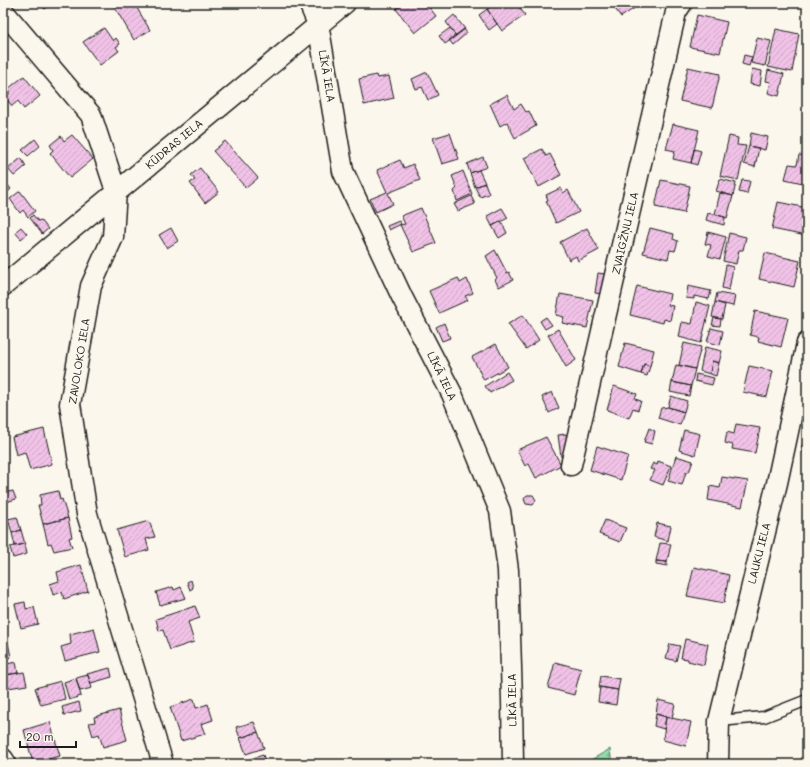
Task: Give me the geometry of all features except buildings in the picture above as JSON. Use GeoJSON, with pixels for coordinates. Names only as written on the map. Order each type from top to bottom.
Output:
{"type":"FeatureCollection","features":[{"type":"Feature","properties":{"kind":"street","name":"LĪKĀ IELA"},"geometry":{"type":"LineString","coordinates":[[309,3],[318,24],[343,171],[402,297],[452,394],[500,512],[508,570],[513,764]]}},
{"type":"Feature","properties":{"kind":"street","name":"KŪDRAS IELA"},"geometry":{"type":"LineString","coordinates":[[3,286],[345,3]]}},
{"type":"Feature","properties":{"kind":"street","name":"ZVAIGŽŅU IELA"},"geometry":{"type":"LineString","coordinates":[[571,465],[676,12],[682,3]]}},
{"type":"Feature","properties":{"kind":"street","name":"ZAVOLOKO IELA"},"geometry":{"type":"LineString","coordinates":[[3,12],[91,115],[116,191],[113,237],[91,286],[70,404],[87,514],[157,763]]}},
{"type":"Feature","properties":{"kind":"street","name":"LAUKU IELA"},"geometry":{"type":"LineString","coordinates":[[718,764],[719,721],[777,483],[807,343]]}},
{"type":"Feature","properties":{"kind":"street"},"geometry":{"type":"LineString","coordinates":[[3,759],[6,764]]}},
{"type":"Feature","properties":{"kind":"lane"},"geometry":{"type":"LineString","coordinates":[[719,721],[764,717],[807,700]]}},
{"type":"Feature","properties":{"kind":"green space"},"geometry":{"type":"Polygon","coordinates":[[[610,749],[612,764],[584,764],[610,749]]]}}]}
